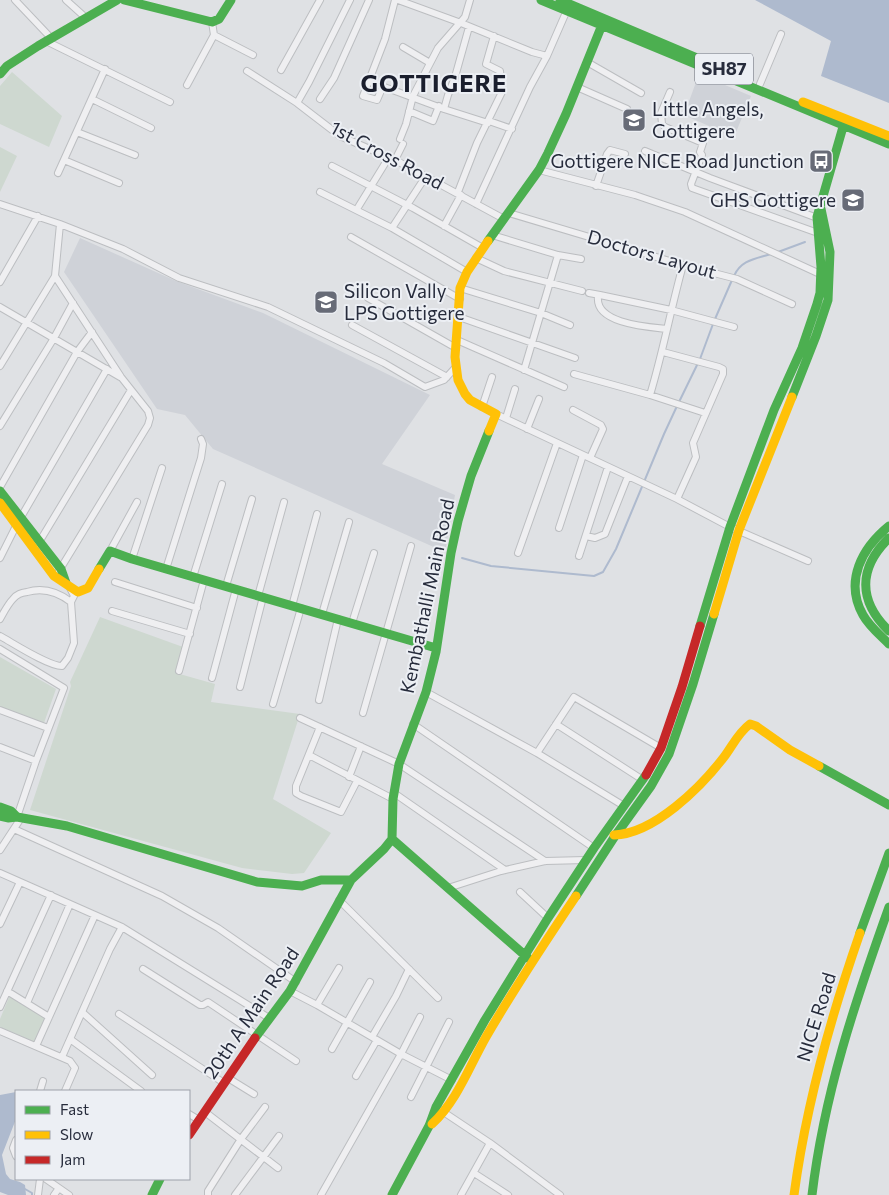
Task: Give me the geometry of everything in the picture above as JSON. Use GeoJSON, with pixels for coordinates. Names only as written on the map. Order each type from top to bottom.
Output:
{"type":"FeatureCollection","features":[{"type":"Feature","properties":{"kind":"main road"},"geometry":{"type":"LineString","coordinates":[[1,70],[117,0]]}},
{"type":"Feature","properties":{"kind":"main road"},"geometry":{"type":"LineString","coordinates":[[124,0],[212,22],[219,19],[231,0]]}},
{"type":"Feature","properties":{"kind":"main road","name":"SH87"},"geometry":{"type":"LineString","coordinates":[[541,0],[603,22],[760,84],[889,144]]}},
{"type":"Feature","properties":{"kind":"main road","name":"SH87"},"geometry":{"type":"LineString","coordinates":[[560,0],[603,22],[845,123],[889,136]]}},
{"type":"Feature","properties":{"kind":"main road"},"geometry":{"type":"LineString","coordinates":[[496,414],[482,407],[465,394],[458,380],[455,368],[460,288],[476,258],[539,170],[558,135],[603,22]]}},
{"type":"Feature","properties":{"kind":"main road"},"geometry":{"type":"LineString","coordinates":[[392,1195],[430,1126],[436,1107],[485,1020],[548,918],[606,830],[643,780],[661,748],[682,687],[730,527],[774,410],[802,348],[817,304],[820,274],[818,233],[820,208],[824,188],[845,123]]}},
{"type":"Feature","properties":{"kind":"main road"},"geometry":{"type":"LineString","coordinates":[[430,1126],[444,1112],[532,962],[615,836],[651,786],[669,754],[754,486],[816,336],[828,300],[830,252],[820,219]]}},
{"type":"Feature","properties":{"kind":"main road","name":"Kembathalli Main Road"},"geometry":{"type":"LineString","coordinates":[[392,839],[393,796],[399,764],[426,692],[436,648],[458,521],[471,476],[496,414]]}},
{"type":"Feature","properties":{"kind":"main road"},"geometry":{"type":"LineString","coordinates":[[0,491],[18,521],[37,546],[68,586],[78,592],[88,588],[110,551],[436,648]]}},
{"type":"Feature","properties":{"kind":"main road"},"geometry":{"type":"LineString","coordinates":[[0,503],[18,521]]}},
{"type":"Feature","properties":{"kind":"main road"},"geometry":{"type":"LineString","coordinates":[[889,526],[872,540],[861,556],[855,586],[858,605],[862,613],[872,628],[889,644]]}},
{"type":"Feature","properties":{"kind":"main road"},"geometry":{"type":"LineString","coordinates":[[889,538],[876,550],[871,558],[866,584],[867,602],[880,623],[889,631]]}},
{"type":"Feature","properties":{"kind":"main road"},"geometry":{"type":"LineString","coordinates":[[606,830],[615,836],[626,834],[684,801],[724,757],[740,733],[750,724],[756,726],[790,750],[889,805]]}},
{"type":"Feature","properties":{"kind":"main road"},"geometry":{"type":"LineString","coordinates":[[0,807],[11,811],[19,818]]}},
{"type":"Feature","properties":{"kind":"main road"},"geometry":{"type":"LineString","coordinates":[[0,816],[67,826],[257,882],[302,886],[334,879],[351,880],[392,839],[532,962]]}},
{"type":"Feature","properties":{"kind":"main road","name":"NICE Road"},"geometry":{"type":"LineString","coordinates":[[794,1195],[804,1126],[827,1030],[889,854]]}},
{"type":"Feature","properties":{"kind":"main road","name":"20th A Main Road"},"geometry":{"type":"LineString","coordinates":[[190,1134],[269,1018],[296,982],[351,880]]}},
{"type":"Feature","properties":{"kind":"main road","name":"NICE Road"},"geometry":{"type":"LineString","coordinates":[[812,1195],[822,1130],[836,1068],[854,1004],[889,907]]}},
{"type":"Feature","properties":{"kind":"main road"},"geometry":{"type":"LineString","coordinates":[[152,1195],[160,1180]]}},
{"type":"Feature","properties":{"kind":"street"},"geometry":{"type":"LineString","coordinates":[[15,0],[48,40],[170,102]]}},
{"type":"Feature","properties":{"kind":"street"},"geometry":{"type":"LineString","coordinates":[[66,0],[86,18]]}},
{"type":"Feature","properties":{"kind":"street"},"geometry":{"type":"LineString","coordinates":[[281,70],[320,0]]}},
{"type":"Feature","properties":{"kind":"street"},"geometry":{"type":"LineString","coordinates":[[297,103],[350,0]]}},
{"type":"Feature","properties":{"kind":"street"},"geometry":{"type":"LineString","coordinates":[[320,99],[334,78],[369,0]]}},
{"type":"Feature","properties":{"kind":"street"},"geometry":{"type":"LineString","coordinates":[[383,86],[377,100],[363,96],[385,39],[397,0],[547,56]]}},
{"type":"Feature","properties":{"kind":"street"},"geometry":{"type":"LineString","coordinates":[[357,209],[371,186],[392,159],[401,142],[413,96],[438,48],[466,16],[470,0]]}},
{"type":"Feature","properties":{"kind":"street"},"geometry":{"type":"LineString","coordinates":[[476,204],[567,10]]}},
{"type":"Feature","properties":{"kind":"street"},"geometry":{"type":"LineString","coordinates":[[187,85],[214,35],[212,22]]}},
{"type":"Feature","properties":{"kind":"street"},"geometry":{"type":"LineString","coordinates":[[409,111],[433,121],[442,107],[455,77],[469,27]]}},
{"type":"Feature","properties":{"kind":"street"},"geometry":{"type":"LineString","coordinates":[[760,84],[781,34]]}},
{"type":"Feature","properties":{"kind":"street"},"geometry":{"type":"LineString","coordinates":[[214,35],[253,55]]}},
{"type":"Feature","properties":{"kind":"street"},"geometry":{"type":"LineString","coordinates":[[444,226],[459,194],[477,143],[502,92],[500,71],[486,64],[494,36]]}},
{"type":"Feature","properties":{"kind":"street"},"geometry":{"type":"LineString","coordinates":[[403,47],[430,62]]}},
{"type":"Feature","properties":{"kind":"street"},"geometry":{"type":"LineString","coordinates":[[588,62],[641,93]]}},
{"type":"Feature","properties":{"kind":"street"},"geometry":{"type":"LineString","coordinates":[[58,173],[105,69]]}},
{"type":"Feature","properties":{"kind":"street","name":"1st Cross Road"},"geometry":{"type":"LineString","coordinates":[[247,71],[297,103],[340,136],[392,159],[476,204],[507,216]]}},
{"type":"Feature","properties":{"kind":"street"},"geometry":{"type":"LineString","coordinates":[[368,81],[512,129]]}},
{"type":"Feature","properties":{"kind":"street"},"geometry":{"type":"LineString","coordinates":[[578,87],[627,109]]}},
{"type":"Feature","properties":{"kind":"street"},"geometry":{"type":"LineString","coordinates":[[670,92],[661,113],[662,124],[665,127],[703,142],[700,152],[702,155],[691,184],[692,188],[818,233]]}},
{"type":"Feature","properties":{"kind":"street"},"geometry":{"type":"LineString","coordinates":[[92,99],[150,128]]}},
{"type":"Feature","properties":{"kind":"street"},"geometry":{"type":"LineString","coordinates":[[77,132],[135,155]]}},
{"type":"Feature","properties":{"kind":"street"},"geometry":{"type":"LineString","coordinates":[[596,186],[610,150],[625,154]]}},
{"type":"Feature","properties":{"kind":"street"},"geometry":{"type":"LineString","coordinates":[[644,151],[820,219]]}},
{"type":"Feature","properties":{"kind":"street"},"geometry":{"type":"LineString","coordinates":[[64,160],[119,183]]}},
{"type":"Feature","properties":{"kind":"street"},"geometry":{"type":"LineString","coordinates":[[332,166],[408,205],[483,248]]}},
{"type":"Feature","properties":{"kind":"street"},"geometry":{"type":"LineString","coordinates":[[539,170],[635,195],[686,212],[820,274]]}},
{"type":"Feature","properties":{"kind":"street"},"geometry":{"type":"LineString","coordinates":[[392,228],[426,176]]}},
{"type":"Feature","properties":{"kind":"street"},"geometry":{"type":"LineString","coordinates":[[320,192],[392,228],[467,272]]}},
{"type":"Feature","properties":{"kind":"street"},"geometry":{"type":"LineString","coordinates":[[0,204],[60,224],[122,249],[179,278],[268,307],[384,363],[425,387],[444,380],[455,368]]}},
{"type":"Feature","properties":{"kind":"street"},"geometry":{"type":"LineString","coordinates":[[0,282],[38,216]]}},
{"type":"Feature","properties":{"kind":"street","name":"Doctors Layout"},"geometry":{"type":"LineString","coordinates":[[507,216],[733,278],[792,304]]}},
{"type":"Feature","properties":{"kind":"street"},"geometry":{"type":"LineString","coordinates":[[0,366],[55,276],[60,224]]}},
{"type":"Feature","properties":{"kind":"street"},"geometry":{"type":"LineString","coordinates":[[492,235],[558,255],[581,259]]}},
{"type":"Feature","properties":{"kind":"street"},"geometry":{"type":"LineString","coordinates":[[351,237],[460,299]]}},
{"type":"Feature","properties":{"kind":"street"},"geometry":{"type":"LineString","coordinates":[[524,370],[558,255]]}},
{"type":"Feature","properties":{"kind":"street"},"geometry":{"type":"LineString","coordinates":[[476,258],[504,271],[585,292],[671,310],[734,327]]}},
{"type":"Feature","properties":{"kind":"street"},"geometry":{"type":"LineString","coordinates":[[650,395],[663,352],[671,310],[683,265]]}},
{"type":"Feature","properties":{"kind":"street"},"geometry":{"type":"LineString","coordinates":[[55,276],[121,377],[148,411],[150,418],[148,425],[58,572]]}},
{"type":"Feature","properties":{"kind":"street"},"geometry":{"type":"LineString","coordinates":[[460,288],[541,313],[570,325]]}},
{"type":"Feature","properties":{"kind":"street"},"geometry":{"type":"LineString","coordinates":[[600,294],[598,302],[605,314],[628,324],[667,329]]}},
{"type":"Feature","properties":{"kind":"street"},"geometry":{"type":"LineString","coordinates":[[368,298],[456,344],[564,387]]}},
{"type":"Feature","properties":{"kind":"street"},"geometry":{"type":"LineString","coordinates":[[0,426],[54,338],[73,303]]}},
{"type":"Feature","properties":{"kind":"street"},"geometry":{"type":"LineString","coordinates":[[0,307],[121,377]]}},
{"type":"Feature","properties":{"kind":"street"},"geometry":{"type":"LineString","coordinates":[[459,317],[575,358]]}},
{"type":"Feature","properties":{"kind":"street"},"geometry":{"type":"LineString","coordinates":[[352,325],[446,377]]}},
{"type":"Feature","properties":{"kind":"street"},"geometry":{"type":"LineString","coordinates":[[0,487],[77,352],[92,332]]}},
{"type":"Feature","properties":{"kind":"street"},"geometry":{"type":"LineString","coordinates":[[663,352],[723,369],[723,374],[693,443],[696,457],[677,499]]}},
{"type":"Feature","properties":{"kind":"street"},"geometry":{"type":"LineString","coordinates":[[0,558],[18,521],[107,369]]}},
{"type":"Feature","properties":{"kind":"street"},"geometry":{"type":"LineString","coordinates":[[574,374],[650,395],[705,413]]}},
{"type":"Feature","properties":{"kind":"street"},"geometry":{"type":"LineString","coordinates":[[482,407],[492,377]]}},
{"type":"Feature","properties":{"kind":"street"},"geometry":{"type":"LineString","coordinates":[[506,418],[515,389]]}},
{"type":"Feature","properties":{"kind":"street"},"geometry":{"type":"LineString","coordinates":[[37,546],[132,390]]}},
{"type":"Feature","properties":{"kind":"street"},"geometry":{"type":"LineString","coordinates":[[527,429],[539,399]]}},
{"type":"Feature","properties":{"kind":"street"},"geometry":{"type":"LineString","coordinates":[[573,410],[601,425],[603,429],[590,458]]}},
{"type":"Feature","properties":{"kind":"street"},"geometry":{"type":"LineString","coordinates":[[496,414],[677,499],[730,527],[808,562]]}},
{"type":"Feature","properties":{"kind":"street"},"geometry":{"type":"LineString","coordinates":[[166,569],[201,458],[203,450],[201,439]]}},
{"type":"Feature","properties":{"kind":"street"},"geometry":{"type":"LineString","coordinates":[[518,553],[557,443]]}},
{"type":"Feature","properties":{"kind":"street"},"geometry":{"type":"LineString","coordinates":[[559,528],[583,455]]}},
{"type":"Feature","properties":{"kind":"street"},"geometry":{"type":"LineString","coordinates":[[579,556],[608,466]]}},
{"type":"Feature","properties":{"kind":"street"},"geometry":{"type":"LineString","coordinates":[[132,559],[162,468]]}},
{"type":"Feature","properties":{"kind":"street"},"geometry":{"type":"LineString","coordinates":[[586,536],[595,538],[605,534],[628,476]]}},
{"type":"Feature","properties":{"kind":"street"},"geometry":{"type":"LineString","coordinates":[[193,577],[222,484]]}},
{"type":"Feature","properties":{"kind":"street"},"geometry":{"type":"LineString","coordinates":[[226,586],[252,499]]}},
{"type":"Feature","properties":{"kind":"street"},"geometry":{"type":"LineString","coordinates":[[110,551],[137,502]]}},
{"type":"Feature","properties":{"kind":"street"},"geometry":{"type":"LineString","coordinates":[[240,687],[284,502]]}},
{"type":"Feature","properties":{"kind":"street"},"geometry":{"type":"LineString","coordinates":[[273,704],[317,514]]}},
{"type":"Feature","properties":{"kind":"street"},"geometry":{"type":"LineString","coordinates":[[322,614],[349,522]]}},
{"type":"Feature","properties":{"kind":"street"},"geometry":{"type":"LineString","coordinates":[[363,713],[411,546]]}},
{"type":"Feature","properties":{"kind":"street"},"geometry":{"type":"LineString","coordinates":[[352,623],[374,553]]}},
{"type":"Feature","properties":{"kind":"street"},"geometry":{"type":"LineString","coordinates":[[179,671],[204,580]]}},
{"type":"Feature","properties":{"kind":"street"},"geometry":{"type":"LineString","coordinates":[[115,582],[197,608]]}},
{"type":"Feature","properties":{"kind":"street"},"geometry":{"type":"LineString","coordinates":[[0,636],[57,666],[62,666],[68,658],[74,643],[71,602],[74,596],[68,586]]}},
{"type":"Feature","properties":{"kind":"street"},"geometry":{"type":"LineString","coordinates":[[212,678],[236,589]]}},
{"type":"Feature","properties":{"kind":"street"},"geometry":{"type":"LineString","coordinates":[[0,619],[12,599],[18,594],[32,590],[47,590],[60,594],[71,602]]}},
{"type":"Feature","properties":{"kind":"street"},"geometry":{"type":"LineString","coordinates":[[112,611],[190,634]]}},
{"type":"Feature","properties":{"kind":"street"},"geometry":{"type":"LineString","coordinates":[[319,700],[338,619]]}},
{"type":"Feature","properties":{"kind":"street"},"geometry":{"type":"LineString","coordinates":[[0,649],[64,688],[36,761],[19,818],[0,850]]}},
{"type":"Feature","properties":{"kind":"street"},"geometry":{"type":"LineString","coordinates":[[426,692],[537,753],[624,806]]}},
{"type":"Feature","properties":{"kind":"street"},"geometry":{"type":"LineString","coordinates":[[537,753],[574,697],[661,748]]}},
{"type":"Feature","properties":{"kind":"street"},"geometry":{"type":"LineString","coordinates":[[0,710],[48,728]]}},
{"type":"Feature","properties":{"kind":"street"},"geometry":{"type":"LineString","coordinates":[[300,718],[399,764],[545,861]]}},
{"type":"Feature","properties":{"kind":"street"},"geometry":{"type":"LineString","coordinates":[[413,724],[594,848]]}},
{"type":"Feature","properties":{"kind":"street"},"geometry":{"type":"LineString","coordinates":[[556,724],[643,780]]}},
{"type":"Feature","properties":{"kind":"street"},"geometry":{"type":"LineString","coordinates":[[320,727],[296,786],[296,793],[341,812],[357,781]]}},
{"type":"Feature","properties":{"kind":"street"},"geometry":{"type":"LineString","coordinates":[[349,777],[361,746]]}},
{"type":"Feature","properties":{"kind":"street"},"geometry":{"type":"LineString","coordinates":[[0,747],[36,761]]}},
{"type":"Feature","properties":{"kind":"street"},"geometry":{"type":"LineString","coordinates":[[308,755],[357,781],[393,796],[505,870]]}},
{"type":"Feature","properties":{"kind":"street"},"geometry":{"type":"LineString","coordinates":[[14,829],[162,896],[218,928],[296,982]]}},
{"type":"Feature","properties":{"kind":"street"},"geometry":{"type":"LineString","coordinates":[[448,888],[505,870],[545,861],[586,860]]}},
{"type":"Feature","properties":{"kind":"street"},"geometry":{"type":"LineString","coordinates":[[0,873],[122,927],[269,1018]]}},
{"type":"Feature","properties":{"kind":"street"},"geometry":{"type":"LineString","coordinates":[[0,924],[20,882]]}},
{"type":"Feature","properties":{"kind":"street"},"geometry":{"type":"LineString","coordinates":[[520,892],[548,918]]}},
{"type":"Feature","properties":{"kind":"street"},"geometry":{"type":"LineString","coordinates":[[0,1007],[51,896]]}},
{"type":"Feature","properties":{"kind":"street"},"geometry":{"type":"LineString","coordinates":[[339,900],[438,998]]}},
{"type":"Feature","properties":{"kind":"street"},"geometry":{"type":"LineString","coordinates":[[27,1003],[70,904]]}},
{"type":"Feature","properties":{"kind":"street"},"geometry":{"type":"LineString","coordinates":[[36,1046],[95,915]]}},
{"type":"Feature","properties":{"kind":"street"},"geometry":{"type":"LineString","coordinates":[[62,1057],[110,949],[122,927]]}},
{"type":"Feature","properties":{"kind":"street"},"geometry":{"type":"LineString","coordinates":[[317,1005],[339,968]]}},
{"type":"Feature","properties":{"kind":"street"},"geometry":{"type":"LineString","coordinates":[[143,969],[200,1005],[208,1002],[296,1061]]}},
{"type":"Feature","properties":{"kind":"street"},"geometry":{"type":"LineString","coordinates":[[356,1076],[409,969]]}},
{"type":"Feature","properties":{"kind":"street"},"geometry":{"type":"LineString","coordinates":[[332,1049],[370,982]]}},
{"type":"Feature","properties":{"kind":"street"},"geometry":{"type":"LineString","coordinates":[[7,991],[49,1017]]}},
{"type":"Feature","properties":{"kind":"street"},"geometry":{"type":"LineString","coordinates":[[290,991],[401,1054],[452,1080]]}},
{"type":"Feature","properties":{"kind":"street"},"geometry":{"type":"LineString","coordinates":[[82,1012],[152,1074]]}},
{"type":"Feature","properties":{"kind":"street"},"geometry":{"type":"LineString","coordinates":[[119,1014],[226,1080],[254,1094]]}},
{"type":"Feature","properties":{"kind":"street"},"geometry":{"type":"LineString","coordinates":[[321,1195],[401,1054],[420,1016]]}},
{"type":"Feature","properties":{"kind":"street"},"geometry":{"type":"LineString","coordinates":[[411,1098],[449,1022]]}},
{"type":"Feature","properties":{"kind":"street"},"geometry":{"type":"LineString","coordinates":[[0,1031],[70,1061],[75,1068],[66,1090]]}},
{"type":"Feature","properties":{"kind":"street"},"geometry":{"type":"LineString","coordinates":[[70,1040],[140,1090]]}},
{"type":"Feature","properties":{"kind":"street"},"geometry":{"type":"LineString","coordinates":[[40,1090],[43,1081]]}},
{"type":"Feature","properties":{"kind":"street"},"geometry":{"type":"LineString","coordinates":[[208,1195],[240,1139],[265,1107]]}},
{"type":"Feature","properties":{"kind":"street"},"geometry":{"type":"LineString","coordinates":[[436,1107],[490,1143],[553,1192],[560,1195]]}},
{"type":"Feature","properties":{"kind":"street"},"geometry":{"type":"LineString","coordinates":[[190,1114],[202,1116],[240,1139],[278,1168]]}},
{"type":"Feature","properties":{"kind":"street"},"geometry":{"type":"LineString","coordinates":[[236,1195],[279,1136]]}},
{"type":"Feature","properties":{"kind":"street"},"geometry":{"type":"LineString","coordinates":[[461,1195],[490,1143]]}},
{"type":"Feature","properties":{"kind":"street"},"geometry":{"type":"LineString","coordinates":[[474,1174],[508,1195]]}},
{"type":"Feature","properties":{"kind":"street"},"geometry":{"type":"LineString","coordinates":[[38,1195],[40,1180]]}},
{"type":"Feature","properties":{"kind":"street"},"geometry":{"type":"LineString","coordinates":[[47,1180],[69,1195]]}},
{"type":"Feature","properties":{"kind":"street"},"geometry":{"type":"LineString","coordinates":[[54,1195],[59,1188]]}},
{"type":"Feature","properties":{"kind":"shaded area"},"geometry":{"type":"Polygon","coordinates":[[[12,72],[62,116],[49,147],[0,124],[0,86],[12,72]]]}},
{"type":"Feature","properties":{"kind":"shaded area"},"geometry":{"type":"Polygon","coordinates":[[[699,74],[751,96],[734,137],[684,115],[699,74]]]}},
{"type":"Feature","properties":{"kind":"shaded area"},"geometry":{"type":"Polygon","coordinates":[[[0,147],[17,156],[0,192],[0,147]]]}},
{"type":"Feature","properties":{"kind":"shaded area"},"geometry":{"type":"Polygon","coordinates":[[[80,238],[176,281],[263,313],[430,395],[382,464],[455,495],[445,552],[213,449],[185,415],[157,409],[64,272],[80,238]]]}},
{"type":"Feature","properties":{"kind":"shaded area"},"geometry":{"type":"Polygon","coordinates":[[[100,617],[183,647],[176,673],[215,684],[211,702],[300,714],[273,799],[331,833],[304,873],[292,874],[242,868],[30,810],[71,686],[70,682],[100,617]]]}},
{"type":"Feature","properties":{"kind":"shaded area"},"geometry":{"type":"Polygon","coordinates":[[[0,657],[56,689],[44,723],[0,707],[0,657]]]}},
{"type":"Feature","properties":{"kind":"shaded area"},"geometry":{"type":"Polygon","coordinates":[[[10,995],[46,1018],[35,1042],[0,1027],[0,1019],[10,995]]]}},
{"type":"Feature","properties":{"kind":"water"},"geometry":{"type":"Polygon","coordinates":[[[755,0],[889,0],[889,103],[821,76],[831,41],[755,0]]]}},
{"type":"Feature","properties":{"kind":"water"},"geometry":{"type":"Polygon","coordinates":[[[15,1092],[15,1122],[2,1155],[6,1174],[10,1179],[25,1185],[26,1195],[8,1195],[0,1192],[0,1095],[15,1092]]]}},
{"type":"Feature","properties":{"kind":"waterway"},"geometry":{"type":"LineString","coordinates":[[778,252],[805,242]]}},
{"type":"Feature","properties":{"kind":"waterway"},"geometry":{"type":"LineString","coordinates":[[734,276],[745,263],[771,254]]}},
{"type":"Feature","properties":{"kind":"waterway"},"geometry":{"type":"LineString","coordinates":[[715,319],[732,280]]}},
{"type":"Feature","properties":{"kind":"waterway"},"geometry":{"type":"LineString","coordinates":[[700,359],[713,324]]}},
{"type":"Feature","properties":{"kind":"waterway"},"geometry":{"type":"LineString","coordinates":[[679,402],[698,363]]}},
{"type":"Feature","properties":{"kind":"waterway"},"geometry":{"type":"LineString","coordinates":[[462,558],[491,566],[594,576],[603,572],[616,549],[677,406]]}},
{"type":"Feature","properties":{"kind":"waterway"},"geometry":{"type":"LineString","coordinates":[[25,1189],[32,1193],[32,1195]]}},
{"type":"Feature","properties":{"kind":"traffic: fast"},"geometry":{"type":"LineString","coordinates":[[0,74],[7,66],[38,46],[117,0]]}},
{"type":"Feature","properties":{"kind":"traffic: fast"},"geometry":{"type":"LineString","coordinates":[[124,0],[212,22],[219,19],[231,0]]}},
{"type":"Feature","properties":{"kind":"traffic: fast"},"geometry":{"type":"LineString","coordinates":[[541,0],[889,144]]}},
{"type":"Feature","properties":{"kind":"traffic: fast"},"geometry":{"type":"LineString","coordinates":[[560,0],[711,64]]}},
{"type":"Feature","properties":{"kind":"traffic: fast"},"geometry":{"type":"LineString","coordinates":[[488,241],[539,170],[548,153],[604,20]]}},
{"type":"Feature","properties":{"kind":"traffic: fast"},"geometry":{"type":"LineString","coordinates":[[700,626],[730,527],[774,410],[802,348],[817,304],[820,293],[821,267],[817,217],[845,120]]}},
{"type":"Feature","properties":{"kind":"traffic: fast"},"geometry":{"type":"LineString","coordinates":[[792,397],[828,300],[830,252],[821,209]]}},
{"type":"Feature","properties":{"kind":"traffic: fast"},"geometry":{"type":"LineString","coordinates":[[255,1038],[290,991],[351,880],[392,839],[393,799],[399,764],[426,692],[436,652],[451,553],[458,521],[471,476],[489,431]]}},
{"type":"Feature","properties":{"kind":"traffic: fast"},"geometry":{"type":"LineString","coordinates":[[0,491],[61,569],[66,583]]}},
{"type":"Feature","properties":{"kind":"traffic: fast"},"geometry":{"type":"LineString","coordinates":[[889,526],[871,544],[864,555],[859,566],[855,590],[865,619],[889,644]]}},
{"type":"Feature","properties":{"kind":"traffic: fast"},"geometry":{"type":"LineString","coordinates":[[889,538],[879,549],[872,561],[867,573],[866,584],[867,596],[872,608],[879,620],[889,631]]}},
{"type":"Feature","properties":{"kind":"traffic: fast"},"geometry":{"type":"LineString","coordinates":[[99,569],[110,551],[436,648]]}},
{"type":"Feature","properties":{"kind":"traffic: fast"},"geometry":{"type":"LineString","coordinates":[[576,896],[615,836],[651,786],[669,754],[714,614]]}},
{"type":"Feature","properties":{"kind":"traffic: fast"},"geometry":{"type":"LineString","coordinates":[[819,766],[889,805]]}},
{"type":"Feature","properties":{"kind":"traffic: fast"},"geometry":{"type":"LineString","coordinates":[[392,1195],[429,1126],[436,1107],[485,1020],[548,918],[594,848],[646,775]]}},
{"type":"Feature","properties":{"kind":"traffic: fast"},"geometry":{"type":"LineString","coordinates":[[0,807],[11,811],[17,817]]}},
{"type":"Feature","properties":{"kind":"traffic: fast"},"geometry":{"type":"LineString","coordinates":[[0,816],[8,818],[17,817],[67,826],[257,882],[302,886],[321,880],[351,880]]}},
{"type":"Feature","properties":{"kind":"traffic: fast"},"geometry":{"type":"LineString","coordinates":[[392,839],[528,958]]}},
{"type":"Feature","properties":{"kind":"traffic: fast"},"geometry":{"type":"LineString","coordinates":[[860,933],[889,853]]}},
{"type":"Feature","properties":{"kind":"traffic: fast"},"geometry":{"type":"LineString","coordinates":[[812,1195],[824,1121],[842,1049],[889,907]]}},
{"type":"Feature","properties":{"kind":"traffic: fast"},"geometry":{"type":"LineString","coordinates":[[152,1195],[160,1180]]}},
{"type":"Feature","properties":{"kind":"traffic: slow"},"geometry":{"type":"LineString","coordinates":[[803,102],[889,136]]}},
{"type":"Feature","properties":{"kind":"traffic: slow"},"geometry":{"type":"LineString","coordinates":[[488,241],[467,272],[460,288],[455,357],[458,380],[465,394],[470,400],[496,414],[489,431]]}},
{"type":"Feature","properties":{"kind":"traffic: slow"},"geometry":{"type":"LineString","coordinates":[[714,614],[739,530],[792,397]]}},
{"type":"Feature","properties":{"kind":"traffic: slow"},"geometry":{"type":"LineString","coordinates":[[0,503],[54,576],[78,592],[88,588],[99,569]]}},
{"type":"Feature","properties":{"kind":"traffic: slow"},"geometry":{"type":"LineString","coordinates":[[614,835],[629,833],[645,827],[690,795],[714,769],[739,735],[750,724],[819,766]]}},
{"type":"Feature","properties":{"kind":"traffic: slow"},"geometry":{"type":"LineString","coordinates":[[432,1124],[456,1094],[486,1037],[576,896]]}},
{"type":"Feature","properties":{"kind":"traffic: slow"},"geometry":{"type":"LineString","coordinates":[[794,1195],[805,1128],[820,1062],[860,933]]}},
{"type":"Feature","properties":{"kind":"traffic: jam"},"geometry":{"type":"LineString","coordinates":[[646,775],[661,748],[700,626]]}},
{"type":"Feature","properties":{"kind":"traffic: jam"},"geometry":{"type":"LineString","coordinates":[[190,1134],[255,1038]]}},
{"type":"Feature","properties":{"kind":"place","name":"Little Angels, Gottigere"},"geometry":{"type":"Point","coordinates":[634,120]}},
{"type":"Feature","properties":{"kind":"place","name":"Gottigere NICE Road Junction"},"geometry":{"type":"Point","coordinates":[821,161]}},
{"type":"Feature","properties":{"kind":"place","name":"GHS Gottigere"},"geometry":{"type":"Point","coordinates":[853,200]}},
{"type":"Feature","properties":{"kind":"place","name":"Silicon Vally LPS Gottigere"},"geometry":{"type":"Point","coordinates":[326,302]}},
{"type":"Feature","properties":{"kind":"district","name":"GOTTIGERE"},"geometry":{"type":"Point","coordinates":[434,84]}}]}
